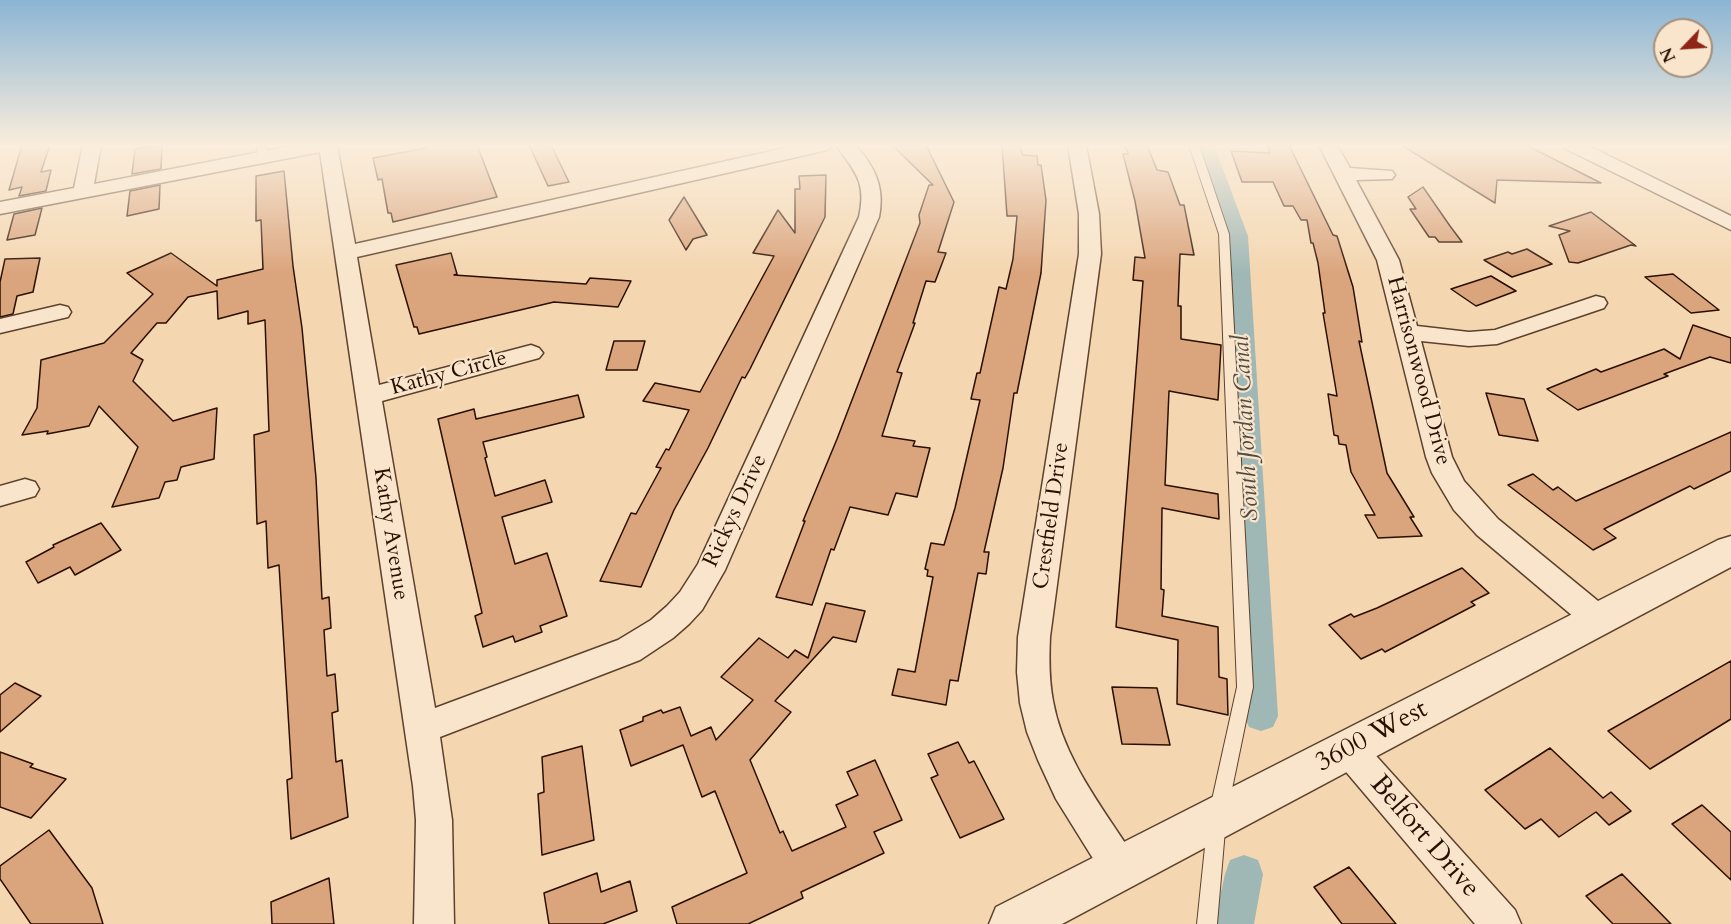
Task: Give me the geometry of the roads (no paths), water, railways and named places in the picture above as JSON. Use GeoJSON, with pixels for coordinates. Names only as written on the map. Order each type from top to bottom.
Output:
{"type":"FeatureCollection","features":[{"type":"Feature","properties":{"kind":"street"},"geometry":{"type":"LineString","coordinates":[[0,208],[100,188]]}},
{"type":"Feature","properties":{"kind":"street","name":"Kathy Avenue"},"geometry":{"type":"LineString","coordinates":[[334,188],[431,786],[434,820],[434,924]]}},
{"type":"Feature","properties":{"kind":"street"},"geometry":{"type":"LineString","coordinates":[[345,253],[632,188]]}},
{"type":"Feature","properties":{"kind":"street","name":"Rickys Drive"},"geometry":{"type":"LineString","coordinates":[[421,729],[629,650],[662,629],[691,601],[710,570],[869,218],[873,200],[872,188]]}},
{"type":"Feature","properties":{"kind":"street","name":"Crestfield Drive"},"geometry":{"type":"LineString","coordinates":[[1084,188],[1089,214],[1090,254],[1034,637],[1032,683],[1043,734],[1054,760],[1120,868]]}},
{"type":"Feature","properties":{"kind":"street","name":"Harrisonwood Drive"},"geometry":{"type":"LineString","coordinates":[[1351,188],[1388,260],[1440,458],[1451,485],[1477,517],[1494,533],[1598,619]]}},
{"type":"Feature","properties":{"kind":"street"},"geometry":{"type":"LineString","coordinates":[[1659,188],[1731,224]]}},
{"type":"Feature","properties":{"kind":"street"},"geometry":{"type":"LineString","coordinates":[[1408,332],[1469,339],[1497,337],[1596,303]]}},
{"type":"Feature","properties":{"kind":"street"},"geometry":{"type":"LineString","coordinates":[[0,326],[60,312]]}},
{"type":"Feature","properties":{"kind":"street","name":"Kathy Circle"},"geometry":{"type":"LineString","coordinates":[[368,396],[531,353]]}},
{"type":"Feature","properties":{"kind":"street","name":"3600 West"},"geometry":{"type":"LineString","coordinates":[[1013,924],[1730,552]]}},
{"type":"Feature","properties":{"kind":"street","name":"Belfort Drive"},"geometry":{"type":"LineString","coordinates":[[1348,749],[1501,924]]}},
{"type":"Feature","properties":{"kind":"lane"},"geometry":{"type":"LineString","coordinates":[[1207,924],[1217,818],[1245,687],[1224,234],[1209,188]]}},
{"type":"Feature","properties":{"kind":"waterway","name":"South Jordan Canal"},"geometry":{"type":"LineString","coordinates":[[1221,188],[1238,236],[1261,716]]}},
{"type":"Feature","properties":{"kind":"waterway","name":"South Jordan Canal"},"geometry":{"type":"LineString","coordinates":[[1234,924],[1244,874]]}}]}
